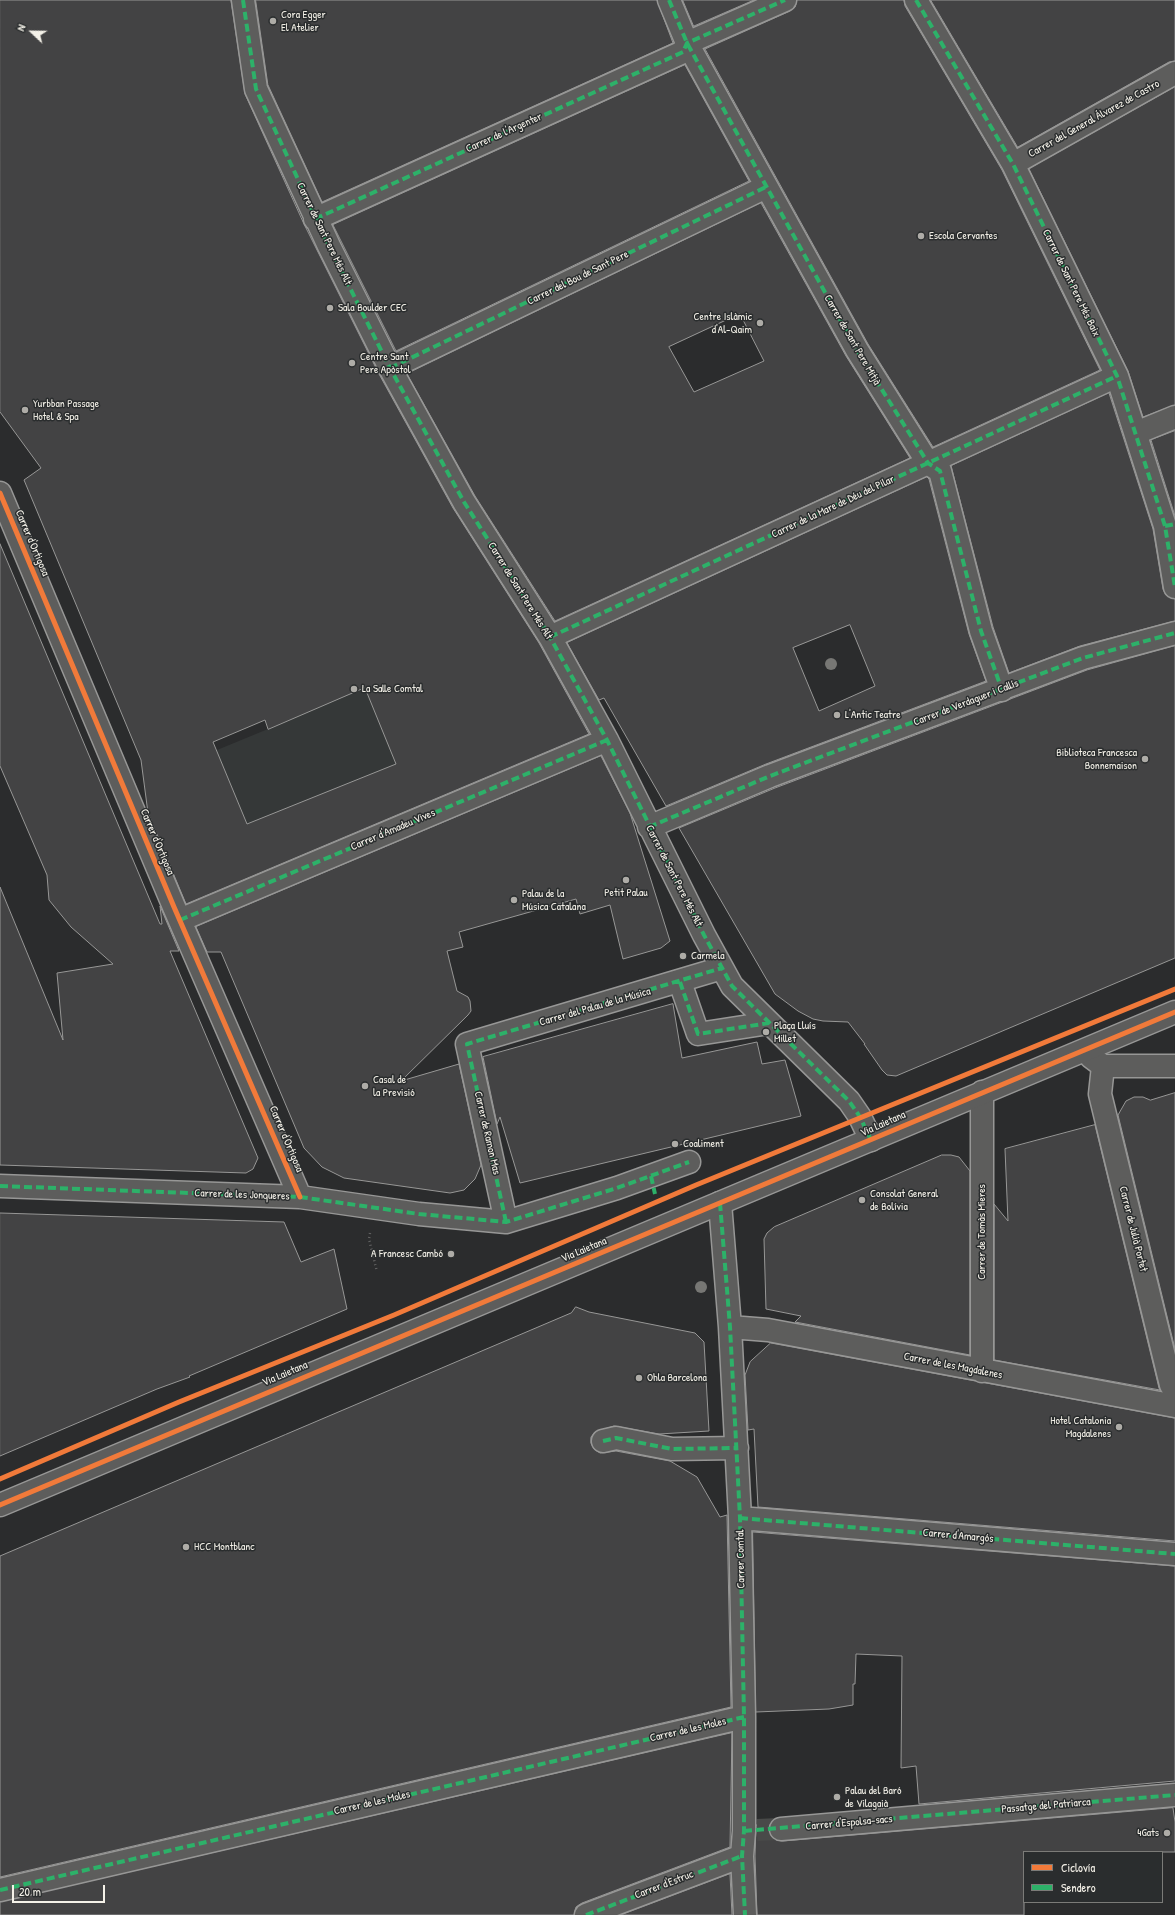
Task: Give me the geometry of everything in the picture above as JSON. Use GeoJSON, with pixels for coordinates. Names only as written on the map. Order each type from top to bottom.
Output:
{"type":"FeatureCollection","features":[{"type":"Feature","properties":{"kind":"street","name":"Carrer de Sant Pere Més Alt"},"geometry":{"type":"LineString","coordinates":[[243,0],[256,89],[315,219],[390,368],[464,502],[550,637],[607,740],[649,827],[732,986],[849,1101],[860,1117],[871,1140]]}},
{"type":"Feature","properties":{"kind":"street","name":"Carrer de Sant Pere Mitjà"},"geometry":{"type":"LineString","coordinates":[[669,0],[687,42],[766,188],[857,350],[928,463],[940,471],[981,631],[1002,690]]}},
{"type":"Feature","properties":{"kind":"street"},"geometry":{"type":"LineString","coordinates":[[687,42],[784,0]]}},
{"type":"Feature","properties":{"kind":"street","name":"Carrer de Sant Pere Més Baix"},"geometry":{"type":"LineString","coordinates":[[916,0],[1013,164],[1117,376],[1136,433],[1170,525],[1175,587]]}},
{"type":"Feature","properties":{"kind":"street","name":"Carrer de l'Argenter"},"geometry":{"type":"LineString","coordinates":[[315,219],[683,52],[687,42]]}},
{"type":"Feature","properties":{"kind":"street","name":"Carrer del General Álvarez de Castro"},"geometry":{"type":"LineString","coordinates":[[1013,164],[1175,73]]}},
{"type":"Feature","properties":{"kind":"street","name":"Carrer del Bou de Sant Pere"},"geometry":{"type":"LineString","coordinates":[[390,368],[766,188]]}},
{"type":"Feature","properties":{"kind":"street","name":"Carrer de la Mare de Déu del Pilar"},"geometry":{"type":"LineString","coordinates":[[550,637],[1117,376]]}},
{"type":"Feature","properties":{"kind":"street"},"geometry":{"type":"LineString","coordinates":[[1136,433],[1175,417]]}},
{"type":"Feature","properties":{"kind":"street","name":"Carrer d'Ortigosa"},"geometry":{"type":"LineString","coordinates":[[0,493],[180,920],[300,1197]]}},
{"type":"Feature","properties":{"kind":"street","name":"Carrer de Verdaguer i Callís"},"geometry":{"type":"LineString","coordinates":[[649,827],[770,776],[1002,690],[1083,658],[1175,633]]}},
{"type":"Feature","properties":{"kind":"street","name":"Carrer d'Amadeu Vives"},"geometry":{"type":"LineString","coordinates":[[180,920],[607,740]]}},
{"type":"Feature","properties":{"kind":"street","name":"Carrer del Palau de la Música"},"geometry":{"type":"LineString","coordinates":[[467,1044],[680,982],[722,968]]}},
{"type":"Feature","properties":{"kind":"street"},"geometry":{"type":"LineString","coordinates":[[680,982],[698,1034],[769,1023]]}},
{"type":"Feature","properties":{"kind":"street","name":"Via Laietana"},"geometry":{"type":"LineString","coordinates":[[0,1505],[1175,1012]]}},
{"type":"Feature","properties":{"kind":"street","name":"Carrer de Ramon Mas"},"geometry":{"type":"LineString","coordinates":[[467,1044],[506,1222]]}},
{"type":"Feature","properties":{"kind":"street"},"geometry":{"type":"LineString","coordinates":[[1083,1051],[1103,1066],[1175,1066]]}},
{"type":"Feature","properties":{"kind":"street","name":"Carrer de Julià Portet"},"geometry":{"type":"LineString","coordinates":[[1103,1066],[1100,1094],[1171,1386],[1175,1391]]}},
{"type":"Feature","properties":{"kind":"street","name":"Carrer de Tomàs Mieres"},"geometry":{"type":"LineString","coordinates":[[982,1092],[982,1371]]}},
{"type":"Feature","properties":{"kind":"street"},"geometry":{"type":"LineString","coordinates":[[506,1222],[653,1185],[689,1162]]}},
{"type":"Feature","properties":{"kind":"street","name":"Carrer de les Jonqueres"},"geometry":{"type":"LineString","coordinates":[[0,1186],[300,1197],[419,1214],[506,1222]]}},
{"type":"Feature","properties":{"kind":"street","name":"Carrer Comtal"},"geometry":{"type":"LineString","coordinates":[[720,1203],[730,1327],[737,1448],[744,1717],[751,1831],[742,1856],[745,1915]]}},
{"type":"Feature","properties":{"kind":"street","name":"Carrer de les Magdalenes"},"geometry":{"type":"LineString","coordinates":[[730,1327],[768,1330],[1175,1406]]}},
{"type":"Feature","properties":{"kind":"street"},"geometry":{"type":"LineString","coordinates":[[603,1441],[616,1438],[672,1449],[737,1448]]}},
{"type":"Feature","properties":{"kind":"street","name":"Carrer d'Amargós"},"geometry":{"type":"LineString","coordinates":[[740,1518],[1175,1554]]}},
{"type":"Feature","properties":{"kind":"street","name":"Carrer de les Moles"},"geometry":{"type":"LineString","coordinates":[[0,1890],[744,1717]]}},
{"type":"Feature","properties":{"kind":"street","name":"Passatge del Patriarca"},"geometry":{"type":"LineString","coordinates":[[917,1817],[1175,1795]]}},
{"type":"Feature","properties":{"kind":"street","name":"Carrer d'Espolsa-sacs"},"geometry":{"type":"LineString","coordinates":[[781,1829],[917,1817]]}},
{"type":"Feature","properties":{"kind":"street","name":"Carrer d'Estruc"},"geometry":{"type":"LineString","coordinates":[[586,1915],[742,1856]]}},
{"type":"Feature","properties":{"kind":"path"},"geometry":{"type":"LineString","coordinates":[[369,1239],[377,1272]]}},
{"type":"Feature","properties":{"kind":"shaded area","name":"La Salle Comtal"},"geometry":{"type":"Polygon","coordinates":[[[366,608],[483,776],[196,891],[149,778],[268,729],[267,725],[270,724],[366,608]]]}},
{"type":"Feature","properties":{"kind":"building"},"geometry":{"type":"Polygon","coordinates":[[[0,0],[231,0],[245,94],[304,224],[379,374],[453,508],[539,643],[589,734],[186,904],[148,813],[141,760],[24,480],[41,468],[0,412],[0,0]],[[365,688],[268,729],[265,720],[213,742],[247,824],[396,764],[365,688]]]}},
{"type":"Feature","properties":{"kind":"building"},"geometry":{"type":"Polygon","coordinates":[[[256,0],[657,0],[673,43],[322,202],[268,85],[256,0]]]}},
{"type":"Feature","properties":{"kind":"building"},"geometry":{"type":"Polygon","coordinates":[[[683,0],[754,0],[694,26],[683,0]]]}},
{"type":"Feature","properties":{"kind":"building"},"geometry":{"type":"Polygon","coordinates":[[[797,0],[904,0],[905,6],[1002,170],[1100,370],[933,447],[868,344],[705,49],[790,11],[795,7],[797,0]]]}},
{"type":"Feature","properties":{"kind":"building"},"geometry":{"type":"Polygon","coordinates":[[[931,0],[1175,0],[1175,61],[1169,62],[1018,147],[931,0]]]}},
{"type":"Feature","properties":{"kind":"building"},"geometry":{"type":"Polygon","coordinates":[[[685,65],[749,181],[396,351],[333,225],[685,65]]]}},
{"type":"Feature","properties":{"kind":"building"},"geometry":{"type":"Polygon","coordinates":[[[1175,87],[1175,405],[1143,417],[1128,371],[1029,169],[1175,87]]]}},
{"type":"Feature","properties":{"kind":"building"},"geometry":{"type":"Polygon","coordinates":[[[761,203],[846,356],[910,458],[555,621],[475,496],[407,374],[761,203]],[[740,314],[669,347],[694,392],[764,361],[740,314]]]}},
{"type":"Feature","properties":{"kind":"building"},"geometry":{"type":"Polygon","coordinates":[[[1109,393],[1153,529],[1163,589],[1166,595],[1175,599],[1175,621],[1080,646],[1009,673],[993,627],[951,466],[1109,393]]]}},
{"type":"Feature","properties":{"kind":"building"},"geometry":{"type":"Polygon","coordinates":[[[1175,431],[1175,516],[1151,440],[1175,431]]]}},
{"type":"Feature","properties":{"kind":"building"},"geometry":{"type":"Polygon","coordinates":[[[927,477],[929,479],[969,634],[986,681],[766,764],[666,806],[604,698],[599,700],[567,643],[927,477]],[[850,625],[793,648],[819,711],[875,686],[850,625]]]}},
{"type":"Feature","properties":{"kind":"building"},"geometry":{"type":"Polygon","coordinates":[[[0,544],[160,924],[162,924],[160,906],[179,951],[170,951],[258,1158],[253,1169],[246,1173],[0,1165],[0,887],[63,1040],[57,973],[113,964],[71,927],[49,900],[47,875],[0,766],[0,544]]]}},
{"type":"Feature","properties":{"kind":"building"},"geometry":{"type":"Polygon","coordinates":[[[1175,646],[1175,958],[896,1076],[887,1075],[882,1070],[848,1022],[813,1019],[798,1011],[775,994],[679,828],[775,788],[1087,670],[1175,646]]]}},
{"type":"Feature","properties":{"kind":"building"},"geometry":{"type":"Polygon","coordinates":[[[601,756],[630,813],[670,941],[661,948],[623,959],[610,905],[580,914],[576,899],[459,932],[463,947],[447,951],[457,991],[468,997],[471,1011],[401,1081],[459,1064],[481,1165],[475,1179],[464,1190],[450,1193],[344,1178],[322,1167],[304,1148],[221,952],[207,952],[196,927],[601,756]]]}},
{"type":"Feature","properties":{"kind":"building"},"geometry":{"type":"Polygon","coordinates":[[[673,1004],[682,1058],[757,1042],[762,1064],[785,1060],[801,1116],[520,1183],[500,1117],[497,1124],[483,1057],[673,1004]]]}},
{"type":"Feature","properties":{"kind":"building"},"geometry":{"type":"Polygon","coordinates":[[[1175,1093],[1175,1349],[1118,1115],[1126,1101],[1134,1097],[1143,1097],[1150,1100],[1175,1093]]]}},
{"type":"Feature","properties":{"kind":"building"},"geometry":{"type":"Polygon","coordinates":[[[1095,1125],[1160,1390],[994,1360],[994,1204],[1008,1221],[1005,1149],[1095,1125]]]}},
{"type":"Feature","properties":{"kind":"building"},"geometry":{"type":"Polygon","coordinates":[[[942,1155],[959,1157],[970,1171],[970,1355],[795,1322],[801,1316],[766,1309],[764,1239],[767,1233],[774,1227],[942,1155]]]}},
{"type":"Feature","properties":{"kind":"building"},"geometry":{"type":"Polygon","coordinates":[[[0,1213],[284,1222],[301,1262],[334,1249],[347,1309],[189,1376],[190,1377],[157,1389],[0,1456],[0,1213]]]}},
{"type":"Feature","properties":{"kind":"building"},"geometry":{"type":"Polygon","coordinates":[[[576,1307],[589,1312],[695,1333],[704,1342],[709,1431],[659,1434],[614,1426],[595,1432],[591,1437],[591,1443],[594,1449],[600,1453],[616,1451],[670,1461],[697,1477],[720,1517],[727,1515],[731,1707],[0,1877],[0,1556],[571,1313],[576,1307]]]}},
{"type":"Feature","properties":{"kind":"building"},"geometry":{"type":"Polygon","coordinates":[[[771,1343],[1175,1418],[1175,1541],[758,1507],[754,1429],[748,1430],[745,1375],[750,1362],[771,1343]]]}},
{"type":"Feature","properties":{"kind":"building"},"geometry":{"type":"Polygon","coordinates":[[[753,1532],[1175,1566],[1175,1781],[919,1804],[916,1766],[901,1768],[902,1656],[856,1654],[855,1684],[853,1684],[853,1705],[829,1709],[756,1712],[753,1532]]]}},
{"type":"Feature","properties":{"kind":"building"},"geometry":{"type":"Polygon","coordinates":[[[732,1733],[730,1847],[582,1903],[576,1907],[574,1915],[0,1915],[0,1902],[732,1733]]]}},
{"type":"Feature","properties":{"kind":"building"},"geometry":{"type":"Polygon","coordinates":[[[1173,1808],[1175,1822],[1175,1852],[1023,1851],[1024,1915],[757,1915],[755,1856],[756,1825],[770,1824],[769,1830],[771,1836],[776,1840],[782,1841],[1173,1808]]]}},
{"type":"Feature","properties":{"kind":"building"},"geometry":{"type":"Polygon","coordinates":[[[730,1874],[732,1915],[621,1915],[730,1874]]]}},
{"type":"Feature","properties":{"kind":"tunnel"},"geometry":{"type":"LineString","coordinates":[[757,1830],[781,1829]]}},
{"type":"Feature","properties":{"kind":"marked path"},"geometry":{"type":"LineString","coordinates":[[243,0],[256,89],[329,246],[390,368],[464,502],[550,637],[607,740],[704,935],[732,986],[849,1101],[860,1117],[871,1140]]}},
{"type":"Feature","properties":{"kind":"marked path"},"geometry":{"type":"LineString","coordinates":[[669,0],[687,43],[857,350],[928,463],[940,471],[981,631],[1002,690]]}},
{"type":"Feature","properties":{"kind":"marked path"},"geometry":{"type":"LineString","coordinates":[[315,219],[683,52],[687,43],[785,0]]}},
{"type":"Feature","properties":{"kind":"marked path"},"geometry":{"type":"LineString","coordinates":[[916,0],[1013,164],[1117,376],[1165,526],[1175,587]]}},
{"type":"Feature","properties":{"kind":"marked path"},"geometry":{"type":"LineString","coordinates":[[390,368],[766,187]]}},
{"type":"Feature","properties":{"kind":"marked path"},"geometry":{"type":"LineString","coordinates":[[550,637],[1117,376]]}},
{"type":"Feature","properties":{"kind":"marked path"},"geometry":{"type":"LineString","coordinates":[[1165,526],[1175,524]]}},
{"type":"Feature","properties":{"kind":"marked path"},"geometry":{"type":"LineString","coordinates":[[649,827],[770,776],[1083,658],[1175,633]]}},
{"type":"Feature","properties":{"kind":"marked path"},"geometry":{"type":"LineString","coordinates":[[180,920],[607,740]]}},
{"type":"Feature","properties":{"kind":"marked path"},"geometry":{"type":"LineString","coordinates":[[506,1222],[467,1044],[722,968]]}},
{"type":"Feature","properties":{"kind":"marked path"},"geometry":{"type":"LineString","coordinates":[[680,982],[698,1034],[769,1023]]}},
{"type":"Feature","properties":{"kind":"marked path"},"geometry":{"type":"LineString","coordinates":[[0,1186],[300,1197],[419,1214],[506,1222],[617,1188],[689,1162]]}},
{"type":"Feature","properties":{"kind":"marked path"},"geometry":{"type":"LineString","coordinates":[[651,1176],[655,1194]]}},
{"type":"Feature","properties":{"kind":"marked path"},"geometry":{"type":"LineString","coordinates":[[720,1203],[730,1327],[740,1518],[744,1717],[744,1831],[742,1856],[745,1915]]}},
{"type":"Feature","properties":{"kind":"marked path"},"geometry":{"type":"LineString","coordinates":[[603,1441],[616,1438],[672,1449],[737,1448]]}},
{"type":"Feature","properties":{"kind":"marked path"},"geometry":{"type":"LineString","coordinates":[[740,1518],[1175,1554]]}},
{"type":"Feature","properties":{"kind":"marked path"},"geometry":{"type":"LineString","coordinates":[[0,1890],[744,1717]]}},
{"type":"Feature","properties":{"kind":"marked path"},"geometry":{"type":"LineString","coordinates":[[744,1831],[1175,1795]]}},
{"type":"Feature","properties":{"kind":"marked path"},"geometry":{"type":"LineString","coordinates":[[586,1915],[742,1856]]}},
{"type":"Feature","properties":{"kind":"cycle path"},"geometry":{"type":"LineString","coordinates":[[0,493],[174,907],[300,1197]]}},
{"type":"Feature","properties":{"kind":"cycle path"},"geometry":{"type":"LineString","coordinates":[[0,1479],[179,1402],[394,1315],[696,1185],[1175,989]]}},
{"type":"Feature","properties":{"kind":"cycle path"},"geometry":{"type":"LineString","coordinates":[[0,1505],[1175,1012]]}},
{"type":"Feature","properties":{"kind":"place","name":"Cora Egger El Atelier"},"geometry":{"type":"Point","coordinates":[273,21]}},
{"type":"Feature","properties":{"kind":"place","name":"Escola Cervantes"},"geometry":{"type":"Point","coordinates":[921,236]}},
{"type":"Feature","properties":{"kind":"place","name":"Sala Boulder CEC"},"geometry":{"type":"Point","coordinates":[330,308]}},
{"type":"Feature","properties":{"kind":"place","name":"Centre Islàmic d'Al-Qaim"},"geometry":{"type":"Point","coordinates":[760,323]}},
{"type":"Feature","properties":{"kind":"place","name":"Centre Sant Pere Apòstol"},"geometry":{"type":"Point","coordinates":[352,363]}},
{"type":"Feature","properties":{"kind":"place","name":"Yurbban Passage Hotel & Spa"},"geometry":{"type":"Point","coordinates":[25,410]}},
{"type":"Feature","properties":{"kind":"place","name":"La Salle Comtal"},"geometry":{"type":"Point","coordinates":[354,689]}},
{"type":"Feature","properties":{"kind":"place","name":"L'Antic Teatre"},"geometry":{"type":"Point","coordinates":[837,715]}},
{"type":"Feature","properties":{"kind":"place","name":"Biblioteca Francesca Bonnemaison"},"geometry":{"type":"Point","coordinates":[1145,759]}},
{"type":"Feature","properties":{"kind":"place","name":"Petit Palau"},"geometry":{"type":"Point","coordinates":[626,880]}},
{"type":"Feature","properties":{"kind":"place","name":"Palau de la Música Catalana"},"geometry":{"type":"Point","coordinates":[514,900]}},
{"type":"Feature","properties":{"kind":"place","name":"Carmela"},"geometry":{"type":"Point","coordinates":[683,956]}},
{"type":"Feature","properties":{"kind":"place","name":"Plaça Lluís Millet"},"geometry":{"type":"Point","coordinates":[766,1032]}},
{"type":"Feature","properties":{"kind":"place","name":"Casal de la Previsió"},"geometry":{"type":"Point","coordinates":[365,1086]}},
{"type":"Feature","properties":{"kind":"place","name":"Coaliment"},"geometry":{"type":"Point","coordinates":[675,1144]}},
{"type":"Feature","properties":{"kind":"place","name":"Consolat General de Bolívia"},"geometry":{"type":"Point","coordinates":[862,1200]}},
{"type":"Feature","properties":{"kind":"place","name":"A Francesc Cambó"},"geometry":{"type":"Point","coordinates":[451,1254]}},
{"type":"Feature","properties":{"kind":"place","name":"Ohla Barcelona"},"geometry":{"type":"Point","coordinates":[639,1378]}},
{"type":"Feature","properties":{"kind":"place","name":"Hotel Catalonia Magdalenes"},"geometry":{"type":"Point","coordinates":[1119,1427]}},
{"type":"Feature","properties":{"kind":"place","name":"HCC Montblanc"},"geometry":{"type":"Point","coordinates":[186,1547]}},
{"type":"Feature","properties":{"kind":"place","name":"Palau del Baró de Vilagaià"},"geometry":{"type":"Point","coordinates":[837,1797]}},
{"type":"Feature","properties":{"kind":"place","name":"4Gats"},"geometry":{"type":"Point","coordinates":[1167,1833]}}]}
